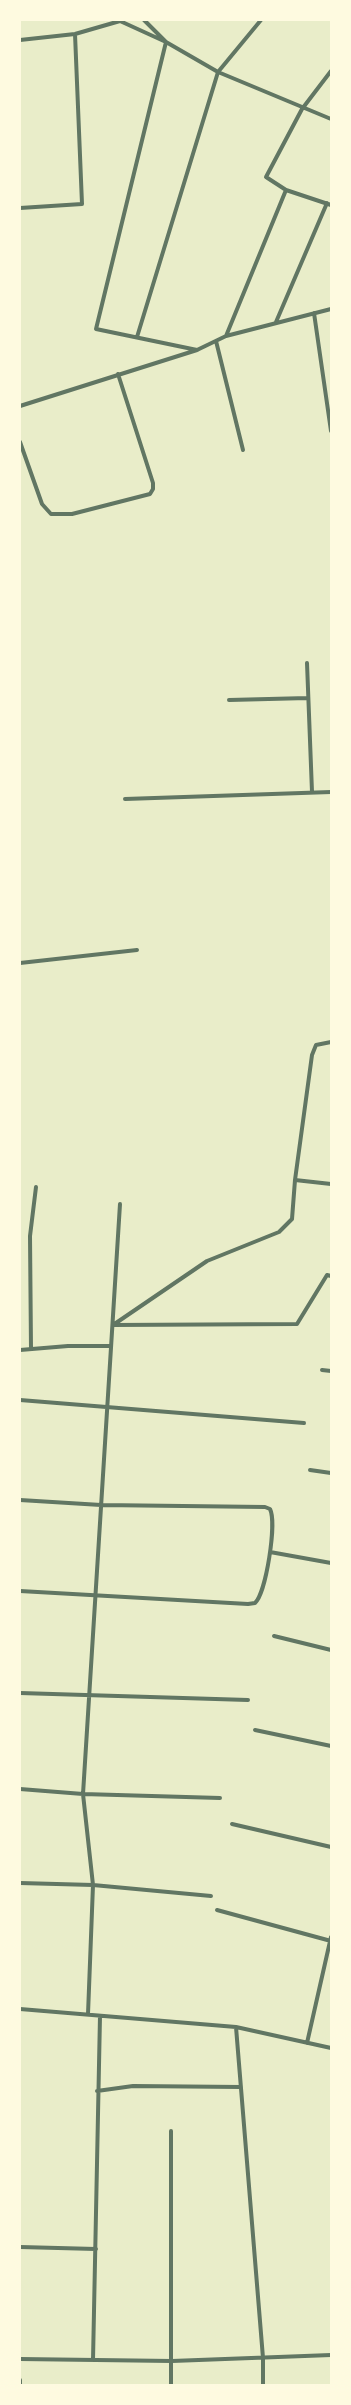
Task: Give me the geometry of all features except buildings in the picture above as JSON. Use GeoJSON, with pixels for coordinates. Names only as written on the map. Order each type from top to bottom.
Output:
{"type":"FeatureCollection","features":[{"type":"Feature","properties":{"kind":"street"},"geometry":{"type":"LineString","coordinates":[[144,20],[166,42]]}},
{"type":"Feature","properties":{"kind":"street"},"geometry":{"type":"LineString","coordinates":[[137,337],[218,72],[261,20]]}},
{"type":"Feature","properties":{"kind":"street"},"geometry":{"type":"LineString","coordinates":[[20,40],[75,34],[120,21],[166,42],[218,72],[302,109],[331,119]]}},
{"type":"Feature","properties":{"kind":"street"},"geometry":{"type":"LineString","coordinates":[[20,208],[82,204],[75,34]]}},
{"type":"Feature","properties":{"kind":"street"},"geometry":{"type":"LineString","coordinates":[[166,42],[96,329],[197,350]]}},
{"type":"Feature","properties":{"kind":"street"},"geometry":{"type":"LineString","coordinates":[[276,322],[329,204],[286,190],[266,177],[302,109],[331,72]]}},
{"type":"Feature","properties":{"kind":"street"},"geometry":{"type":"LineString","coordinates":[[226,336],[286,190]]}},
{"type":"Feature","properties":{"kind":"street"},"geometry":{"type":"LineString","coordinates":[[20,406],[197,350],[226,336],[331,309]]}},
{"type":"Feature","properties":{"kind":"street"},"geometry":{"type":"LineString","coordinates":[[314,313],[331,431]]}},
{"type":"Feature","properties":{"kind":"street"},"geometry":{"type":"LineString","coordinates":[[216,341],[243,450]]}},
{"type":"Feature","properties":{"kind":"street"},"geometry":{"type":"LineString","coordinates":[[20,442],[42,504],[51,514],[72,514],[150,494],[153,489],[153,483],[118,374]]}},
{"type":"Feature","properties":{"kind":"street"},"geometry":{"type":"LineString","coordinates":[[307,663],[312,792]]}},
{"type":"Feature","properties":{"kind":"street"},"geometry":{"type":"LineString","coordinates":[[229,700],[308,698]]}},
{"type":"Feature","properties":{"kind":"street"},"geometry":{"type":"LineString","coordinates":[[125,799],[331,792]]}},
{"type":"Feature","properties":{"kind":"street"},"geometry":{"type":"LineString","coordinates":[[20,963],[137,950]]}},
{"type":"Feature","properties":{"kind":"street"},"geometry":{"type":"LineString","coordinates":[[113,1325],[207,1260],[279,1232],[292,1219],[295,1180],[312,1054],[316,1045],[331,1042]]}},
{"type":"Feature","properties":{"kind":"street"},"geometry":{"type":"LineString","coordinates":[[295,1180],[331,1184]]}},
{"type":"Feature","properties":{"kind":"street"},"geometry":{"type":"LineString","coordinates":[[31,1349],[30,1236],[36,1187]]}},
{"type":"Feature","properties":{"kind":"street"},"geometry":{"type":"LineString","coordinates":[[88,2014],[93,1884],[83,1794],[120,1204]]}},
{"type":"Feature","properties":{"kind":"street"},"geometry":{"type":"LineString","coordinates":[[113,1325],[297,1324],[327,1275],[331,1276]]}},
{"type":"Feature","properties":{"kind":"street"},"geometry":{"type":"LineString","coordinates":[[20,1350],[68,1346],[111,1346]]}},
{"type":"Feature","properties":{"kind":"street"},"geometry":{"type":"LineString","coordinates":[[322,1370],[331,1372]]}},
{"type":"Feature","properties":{"kind":"street"},"geometry":{"type":"LineString","coordinates":[[20,1400],[304,1423]]}},
{"type":"Feature","properties":{"kind":"street"},"geometry":{"type":"LineString","coordinates":[[310,1470],[331,1473]]}},
{"type":"Feature","properties":{"kind":"street"},"geometry":{"type":"LineString","coordinates":[[20,1500],[101,1505],[265,1507],[270,1509],[272,1513],[270,1552],[262,1592],[255,1602],[248,1604],[20,1591]]}},
{"type":"Feature","properties":{"kind":"street"},"geometry":{"type":"LineString","coordinates":[[270,1552],[331,1563]]}},
{"type":"Feature","properties":{"kind":"street"},"geometry":{"type":"LineString","coordinates":[[274,1636],[331,1650]]}},
{"type":"Feature","properties":{"kind":"street"},"geometry":{"type":"LineString","coordinates":[[20,1693],[248,1700]]}},
{"type":"Feature","properties":{"kind":"street"},"geometry":{"type":"LineString","coordinates":[[255,1730],[331,1746]]}},
{"type":"Feature","properties":{"kind":"street"},"geometry":{"type":"LineString","coordinates":[[20,1789],[83,1794],[220,1798]]}},
{"type":"Feature","properties":{"kind":"street"},"geometry":{"type":"LineString","coordinates":[[232,1824],[331,1847]]}},
{"type":"Feature","properties":{"kind":"street"},"geometry":{"type":"LineString","coordinates":[[20,1883],[93,1884],[211,1896]]}},
{"type":"Feature","properties":{"kind":"street"},"geometry":{"type":"LineString","coordinates":[[217,1910],[331,1940],[307,2042]]}},
{"type":"Feature","properties":{"kind":"street"},"geometry":{"type":"LineString","coordinates":[[20,2009],[236,2027],[331,2048]]}},
{"type":"Feature","properties":{"kind":"street"},"geometry":{"type":"LineString","coordinates":[[93,2360],[96,2248],[97,2091],[100,2016]]}},
{"type":"Feature","properties":{"kind":"street"},"geometry":{"type":"LineString","coordinates":[[236,2027],[263,2358],[263,2385]]}},
{"type":"Feature","properties":{"kind":"street"},"geometry":{"type":"LineString","coordinates":[[97,2091],[133,2086],[241,2087]]}},
{"type":"Feature","properties":{"kind":"street"},"geometry":{"type":"LineString","coordinates":[[171,2131],[171,2385]]}},
{"type":"Feature","properties":{"kind":"street"},"geometry":{"type":"LineString","coordinates":[[20,2247],[96,2248]]}},
{"type":"Feature","properties":{"kind":"street"},"geometry":{"type":"LineString","coordinates":[[20,2359],[172,2361],[331,2355]]}},
{"type":"Feature","properties":{"kind":"street"},"geometry":{"type":"LineString","coordinates":[[20,2380],[20,2385]]}}]}
